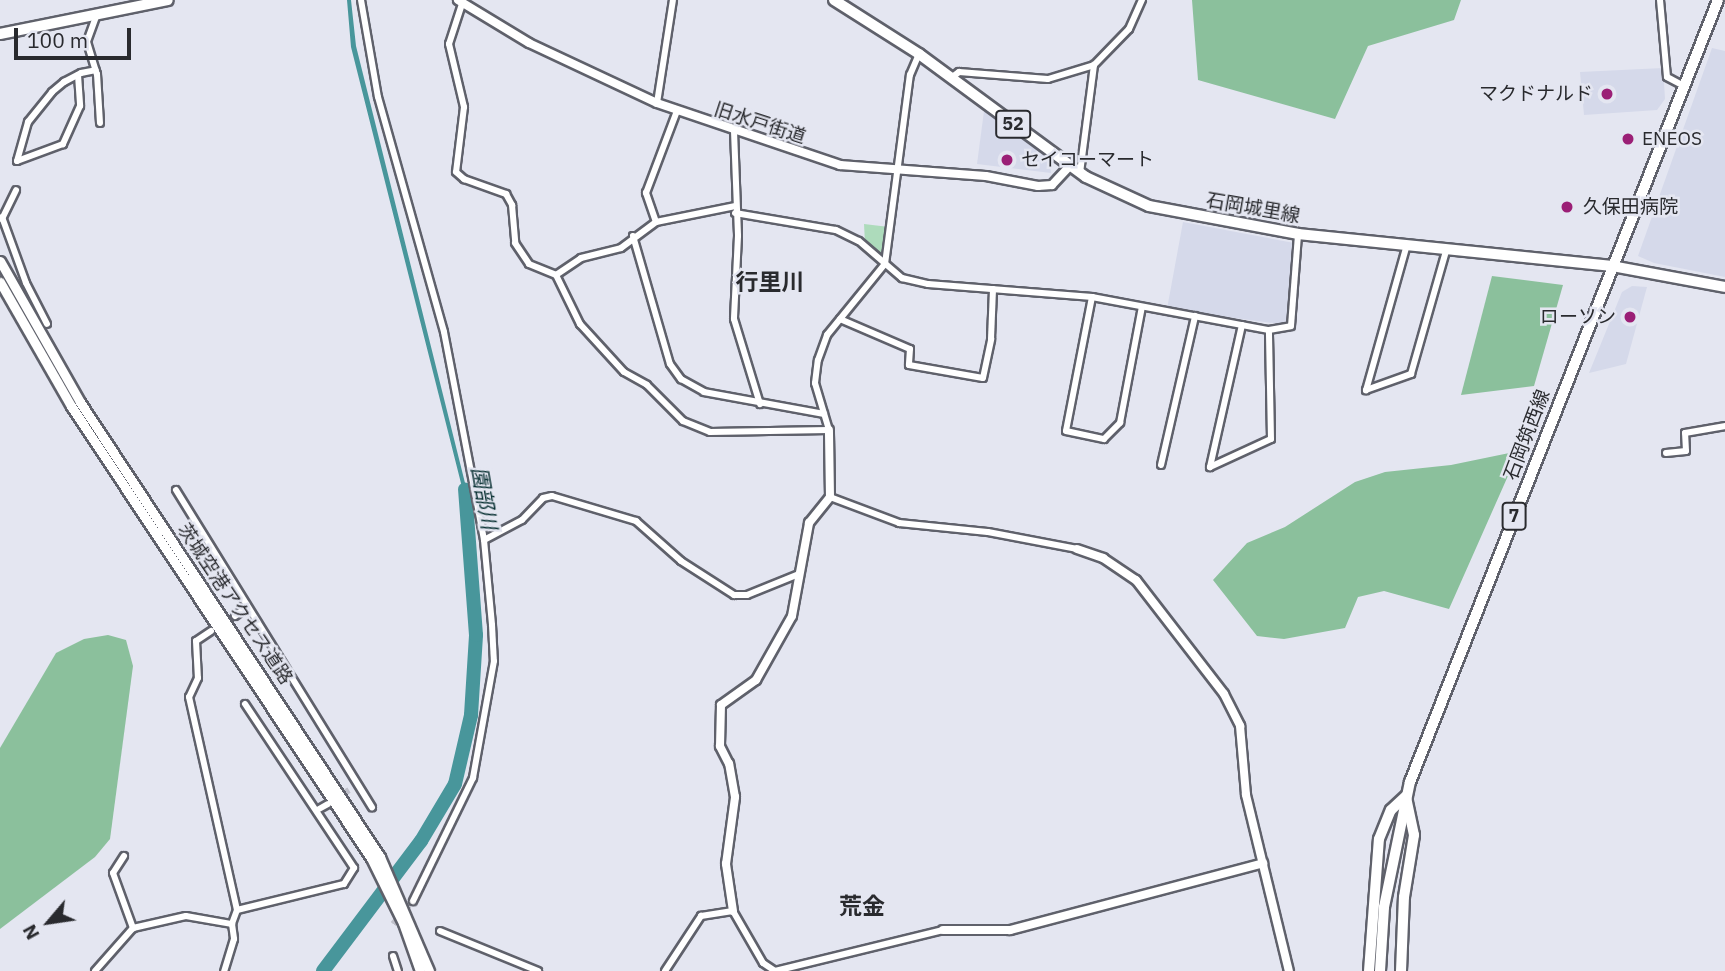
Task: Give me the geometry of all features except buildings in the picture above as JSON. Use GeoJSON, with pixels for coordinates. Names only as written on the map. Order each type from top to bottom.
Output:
{"type":"FeatureCollection","features":[{"type":"Feature","properties":{"kind":"main road"},"geometry":{"type":"LineString","coordinates":[[0,34],[168,0]]}},
{"type":"Feature","properties":{"kind":"main road","name":"石岡城里線"},"geometry":{"type":"LineString","coordinates":[[834,0],[919,54],[1075,169],[1116,193],[1159,209],[1298,234],[1406,248],[1612,266],[1725,287]]}},
{"type":"Feature","properties":{"kind":"main road","name":"石岡筑西線"},"geometry":{"type":"LineString","coordinates":[[1380,971],[1384,907],[1406,796],[1718,0]]}},
{"type":"Feature","properties":{"kind":"main road","name":"茨城空港アクセス道路"},"geometry":{"type":"LineString","coordinates":[[0,261],[80,402],[385,875],[429,971]]}},
{"type":"Feature","properties":{"kind":"main road","name":"茨城空港アクセス道路"},"geometry":{"type":"LineString","coordinates":[[0,282],[71,406],[385,875]]}},
{"type":"Feature","properties":{"kind":"main road"},"geometry":{"type":"LineString","coordinates":[[1369,971],[1379,839],[1391,810],[1406,796]]}},
{"type":"Feature","properties":{"kind":"main road"},"geometry":{"type":"LineString","coordinates":[[1401,971],[1404,898],[1414,835],[1406,796]]}},
{"type":"Feature","properties":{"kind":"main road","name":"茨城空港アクセス道路"},"geometry":{"type":"LineString","coordinates":[[398,902],[420,971]]}},
{"type":"Feature","properties":{"kind":"street"},"geometry":{"type":"LineString","coordinates":[[360,0],[379,97],[444,332],[484,540],[494,662],[488,711],[467,795],[413,901]]}},
{"type":"Feature","properties":{"kind":"street"},"geometry":{"type":"LineString","coordinates":[[657,103],[673,0]]}},
{"type":"Feature","properties":{"kind":"street"},"geometry":{"type":"LineString","coordinates":[[951,78],[959,72],[1048,79],[1094,65],[1129,30],[1142,0]]}},
{"type":"Feature","properties":{"kind":"street"},"geometry":{"type":"LineString","coordinates":[[1660,0],[1667,77],[1684,86]]}},
{"type":"Feature","properties":{"kind":"street"},"geometry":{"type":"LineString","coordinates":[[464,3],[449,44],[464,107],[456,172],[506,194],[512,205],[515,243],[529,264],[556,275],[580,324],[624,372],[647,384],[682,421],[710,432],[829,430]]}},
{"type":"Feature","properties":{"kind":"street","name":"旧水戸街道"},"geometry":{"type":"LineString","coordinates":[[464,3],[529,43],[657,103],[840,165],[986,177],[1038,186],[1052,185],[1075,169]]}},
{"type":"Feature","properties":{"kind":"street"},"geometry":{"type":"LineString","coordinates":[[97,14],[87,42],[96,70],[100,123]]}},
{"type":"Feature","properties":{"kind":"street"},"geometry":{"type":"LineString","coordinates":[[919,54],[910,75],[885,264],[827,335],[818,360],[815,383],[829,430],[830,497],[809,523],[792,616],[756,680],[721,705],[720,746],[729,764],[735,797],[726,864],[733,911],[764,963],[775,971],[943,930],[1010,930],[1264,863]]}},
{"type":"Feature","properties":{"kind":"street"},"geometry":{"type":"LineString","coordinates":[[1075,169],[1094,65]]}},
{"type":"Feature","properties":{"kind":"street"},"geometry":{"type":"LineString","coordinates":[[78,75],[80,106],[63,144],[17,161],[28,122],[52,92],[78,75],[96,70]]}},
{"type":"Feature","properties":{"kind":"street"},"geometry":{"type":"LineString","coordinates":[[656,222],[646,193],[677,110]]}},
{"type":"Feature","properties":{"kind":"street"},"geometry":{"type":"LineString","coordinates":[[734,131],[734,319],[760,404]]}},
{"type":"Feature","properties":{"kind":"street"},"geometry":{"type":"LineString","coordinates":[[16,190],[1,218],[47,324]]}},
{"type":"Feature","properties":{"kind":"street"},"geometry":{"type":"LineString","coordinates":[[556,275],[581,258],[621,248],[633,236],[656,222],[735,209],[836,230],[859,242],[902,278],[928,284],[1092,297],[1269,330],[1291,326],[1298,234]]}},
{"type":"Feature","properties":{"kind":"street"},"geometry":{"type":"LineString","coordinates":[[633,236],[670,364],[681,379],[704,392],[824,414]]}},
{"type":"Feature","properties":{"kind":"street"},"geometry":{"type":"LineString","coordinates":[[1406,248],[1366,390],[1411,374],[1446,251]]}},
{"type":"Feature","properties":{"kind":"street"},"geometry":{"type":"LineString","coordinates":[[840,319],[910,349],[909,365],[983,378],[991,339],[993,289]]}},
{"type":"Feature","properties":{"kind":"street"},"geometry":{"type":"LineString","coordinates":[[1092,297],[1066,431],[1104,439],[1120,423],[1142,307]]}},
{"type":"Feature","properties":{"kind":"street"},"geometry":{"type":"LineString","coordinates":[[1161,464],[1195,316]]}},
{"type":"Feature","properties":{"kind":"street"},"geometry":{"type":"LineString","coordinates":[[1242,325],[1210,467],[1271,439],[1269,330]]}},
{"type":"Feature","properties":{"kind":"street"},"geometry":{"type":"LineString","coordinates":[[1666,453],[1686,451],[1685,433],[1725,426]]}},
{"type":"Feature","properties":{"kind":"street"},"geometry":{"type":"LineString","coordinates":[[176,489],[372,807]]}},
{"type":"Feature","properties":{"kind":"street"},"geometry":{"type":"LineString","coordinates":[[484,540],[522,520],[542,498],[552,496],[636,521],[681,562],[734,595],[747,595],[799,574]]}},
{"type":"Feature","properties":{"kind":"street"},"geometry":{"type":"LineString","coordinates":[[830,497],[899,523],[988,532],[1077,549],[1103,558],[1136,580],[1224,694],[1240,726],[1247,795],[1289,971]]}},
{"type":"Feature","properties":{"kind":"street"},"geometry":{"type":"LineString","coordinates":[[235,616],[247,607]]}},
{"type":"Feature","properties":{"kind":"street"},"geometry":{"type":"LineString","coordinates":[[211,631],[196,641],[198,678],[189,697],[237,910],[232,924],[234,939],[224,971]]}},
{"type":"Feature","properties":{"kind":"street"},"geometry":{"type":"LineString","coordinates":[[237,910],[344,884],[355,868],[319,809],[245,704]]}},
{"type":"Feature","properties":{"kind":"street"},"geometry":{"type":"LineString","coordinates":[[349,790],[358,785]]}},
{"type":"Feature","properties":{"kind":"street"},"geometry":{"type":"LineString","coordinates":[[319,809],[328,804]]}},
{"type":"Feature","properties":{"kind":"street"},"geometry":{"type":"LineString","coordinates":[[124,856],[113,873],[133,928]]}},
{"type":"Feature","properties":{"kind":"street"},"geometry":{"type":"LineString","coordinates":[[665,971],[701,916],[733,911]]}},
{"type":"Feature","properties":{"kind":"street"},"geometry":{"type":"LineString","coordinates":[[95,971],[133,928],[186,916],[232,924]]}},
{"type":"Feature","properties":{"kind":"street"},"geometry":{"type":"LineString","coordinates":[[440,931],[538,971]]}},
{"type":"Feature","properties":{"kind":"street"},"geometry":{"type":"LineString","coordinates":[[393,956],[398,971]]}},
{"type":"Feature","properties":{"kind":"shaded area"},"geometry":{"type":"Polygon","coordinates":[[[1712,48],[1725,51],[1725,277],[1654,263],[1638,256],[1712,48]]]}},
{"type":"Feature","properties":{"kind":"shaded area"},"geometry":{"type":"Polygon","coordinates":[[[1663,68],[1665,99],[1657,110],[1584,115],[1580,72],[1663,68]]]}},
{"type":"Feature","properties":{"kind":"shaded area","name":"セイコーマート"},"geometry":{"type":"Polygon","coordinates":[[[984,111],[1049,159],[1051,173],[977,164],[984,111]]]}},
{"type":"Feature","properties":{"kind":"shaded area"},"geometry":{"type":"Polygon","coordinates":[[[1183,222],[1294,243],[1288,325],[1167,309],[1183,222]]]}},
{"type":"Feature","properties":{"kind":"shaded area"},"geometry":{"type":"Polygon","coordinates":[[[1632,286],[1647,287],[1626,364],[1589,373],[1622,292],[1632,286]]]}},
{"type":"Feature","properties":{"kind":"green space"},"geometry":{"type":"Polygon","coordinates":[[[1192,0],[1461,0],[1454,20],[1368,46],[1335,119],[1198,80],[1192,0]]]}},
{"type":"Feature","properties":{"kind":"green space"},"geometry":{"type":"Polygon","coordinates":[[[864,224],[889,227],[880,256],[865,243],[864,224]]]}},
{"type":"Feature","properties":{"kind":"green space"},"geometry":{"type":"Polygon","coordinates":[[[1492,276],[1563,285],[1534,386],[1461,395],[1492,276]]]}},
{"type":"Feature","properties":{"kind":"green space"},"geometry":{"type":"Polygon","coordinates":[[[1519,451],[1449,609],[1384,591],[1358,597],[1345,628],[1284,639],[1257,636],[1213,580],[1247,543],[1285,527],[1355,482],[1385,472],[1451,465],[1519,451]]]}},
{"type":"Feature","properties":{"kind":"green space"},"geometry":{"type":"Polygon","coordinates":[[[108,635],[126,640],[133,666],[110,839],[95,857],[0,929],[0,748],[56,653],[84,639],[108,635]]]}},
{"type":"Feature","properties":{"kind":"water"},"geometry":{"type":"Polygon","coordinates":[[[347,0],[351,0],[356,46],[471,507],[467,507],[351,47],[347,0]]]}},
{"type":"Feature","properties":{"kind":"waterway","name":"園部川"},"geometry":{"type":"LineString","coordinates":[[323,971],[421,841],[455,784],[471,715],[476,635],[465,489]]}},
{"type":"Feature","properties":{"kind":"tunnel"},"geometry":{"type":"LineString","coordinates":[[338,797],[349,790]]}},
{"type":"Feature","properties":{"kind":"tunnel"},"geometry":{"type":"LineString","coordinates":[[393,924],[413,901]]}},
{"type":"Feature","properties":{"kind":"place","name":"マクドナルド"},"geometry":{"type":"Point","coordinates":[1607,94]}},
{"type":"Feature","properties":{"kind":"place","name":"ENEOS"},"geometry":{"type":"Point","coordinates":[1628,139]}},
{"type":"Feature","properties":{"kind":"place","name":"セイコーマート"},"geometry":{"type":"Point","coordinates":[1007,160]}},
{"type":"Feature","properties":{"kind":"place","name":"久保田病院"},"geometry":{"type":"Point","coordinates":[1567,207]}},
{"type":"Feature","properties":{"kind":"place","name":"ローソン"},"geometry":{"type":"Point","coordinates":[1630,317]}},
{"type":"Feature","properties":{"kind":"district","name":"行里川"},"geometry":{"type":"Point","coordinates":[770,281]}},
{"type":"Feature","properties":{"kind":"district","name":"荒金"},"geometry":{"type":"Point","coordinates":[862,905]}}]}
